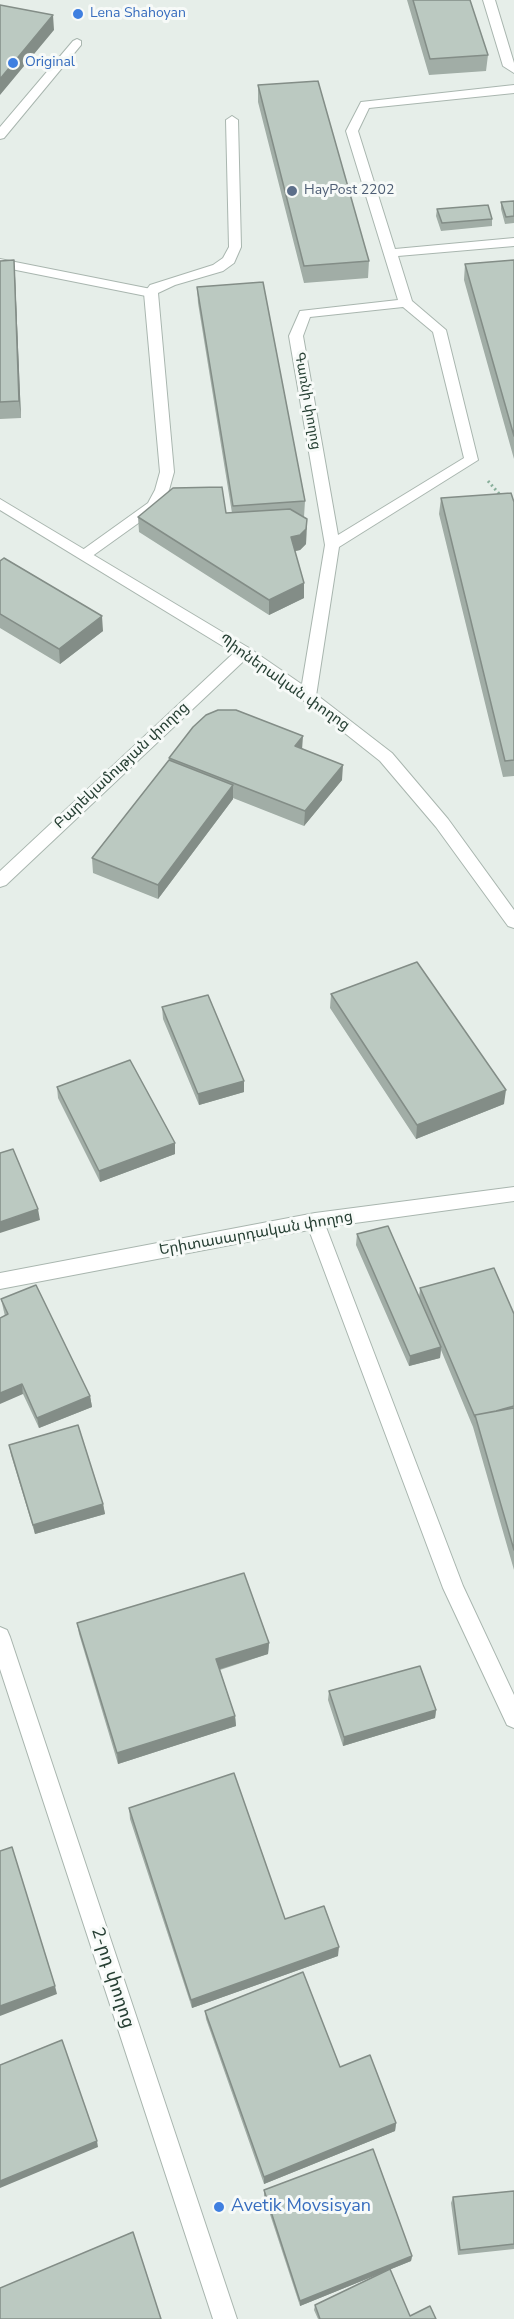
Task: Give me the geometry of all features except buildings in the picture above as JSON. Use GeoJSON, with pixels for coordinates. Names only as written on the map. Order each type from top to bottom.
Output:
{"type":"FeatureCollection","features":[{"type":"Feature","properties":{"kind":"street"},"geometry":{"type":"LineString","coordinates":[[489,0],[509,66],[514,69]]}},
{"type":"Feature","properties":{"kind":"street"},"geometry":{"type":"LineString","coordinates":[[0,135],[77,43]]}},
{"type":"Feature","properties":{"kind":"street"},"geometry":{"type":"LineString","coordinates":[[332,545],[471,460],[439,330],[406,303],[352,131],[365,105],[514,89]]}},
{"type":"Feature","properties":{"kind":"street"},"geometry":{"type":"LineString","coordinates":[[86,554],[153,506],[162,490],[167,472],[151,293],[155,288],[170,282],[218,268],[229,260],[235,247],[232,120]]}},
{"type":"Feature","properties":{"kind":"street"},"geometry":{"type":"LineString","coordinates":[[391,253],[514,242]]}},
{"type":"Feature","properties":{"kind":"street"},"geometry":{"type":"LineString","coordinates":[[1,263],[151,293]]}},
{"type":"Feature","properties":{"kind":"street","name":"Գառնի փողոց"},"geometry":{"type":"LineString","coordinates":[[308,696],[332,545],[296,336],[304,314],[406,303]]}},
{"type":"Feature","properties":{"kind":"street","name":"Պիոներական փողոց"},"geometry":{"type":"LineString","coordinates":[[0,504],[86,554],[244,652],[308,696],[386,758],[442,823],[514,922]]}},
{"type":"Feature","properties":{"kind":"street","name":"Բարեկամության փողոց"},"geometry":{"type":"LineString","coordinates":[[0,881],[244,652]]}},
{"type":"Feature","properties":{"kind":"street","name":"Երիտասարդական փողոց"},"geometry":{"type":"LineString","coordinates":[[0,1281],[315,1221],[514,1194]]}},
{"type":"Feature","properties":{"kind":"street"},"geometry":{"type":"LineString","coordinates":[[315,1221],[453,1588],[514,1718]]}},
{"type":"Feature","properties":{"kind":"street","name":"2-րդ փողոց"},"geometry":{"type":"LineString","coordinates":[[0,1637],[225,2319]]}},
{"type":"Feature","properties":{"kind":"place","name":"Lena Shahoyan"},"geometry":{"type":"Point","coordinates":[78,14]}},
{"type":"Feature","properties":{"kind":"place","name":"Original"},"geometry":{"type":"Point","coordinates":[13,63]}},
{"type":"Feature","properties":{"kind":"place","name":"HayPost 2202"},"geometry":{"type":"Point","coordinates":[292,191]}},
{"type":"Feature","properties":{"kind":"place","name":"Avetik Movsisyan"},"geometry":{"type":"Point","coordinates":[219,2207]}}]}
